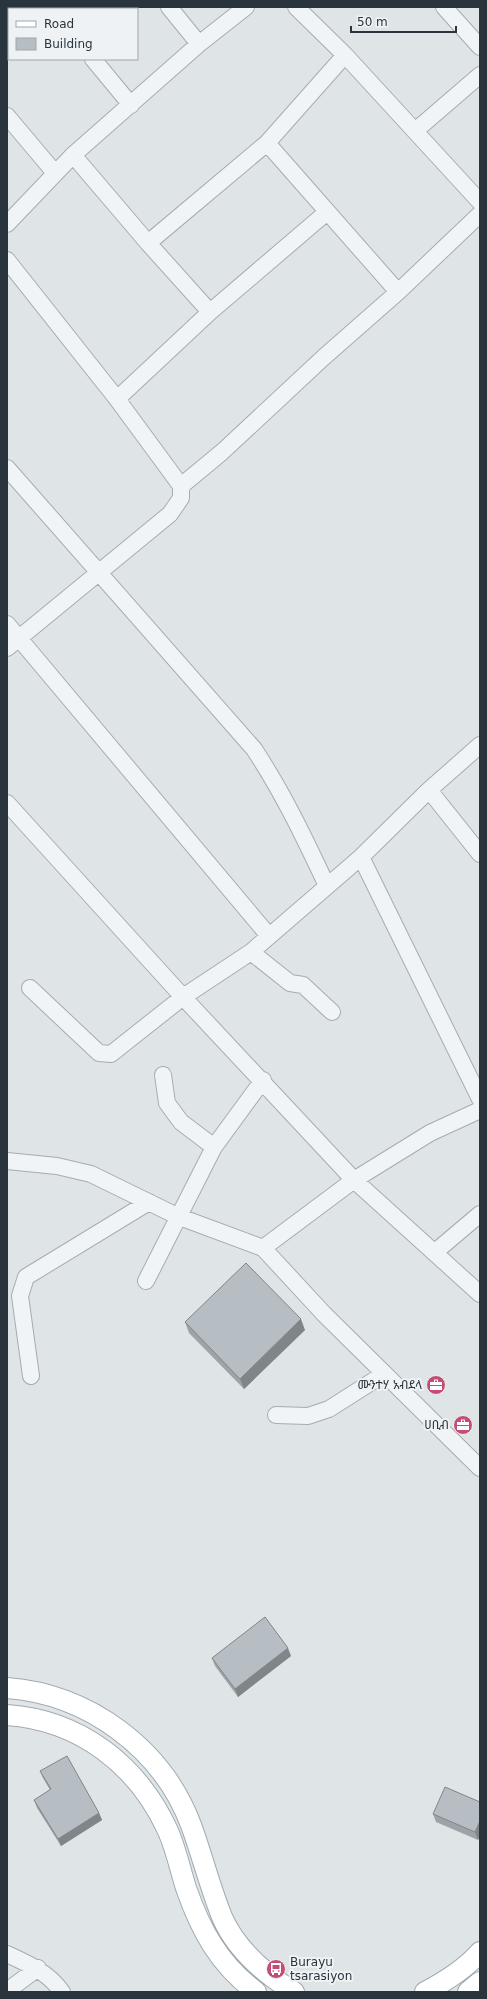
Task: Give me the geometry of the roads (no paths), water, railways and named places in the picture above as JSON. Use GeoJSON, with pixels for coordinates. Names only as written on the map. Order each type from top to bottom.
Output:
{"type":"FeatureCollection","features":[{"type":"Feature","properties":{"kind":"main road"},"geometry":{"type":"LineString","coordinates":[[7,1688],[28,1690],[53,1696],[97,1715],[119,1730],[146,1754],[164,1775],[177,1796],[191,1824],[223,1918],[243,1950],[272,1978],[294,1992]]}},
{"type":"Feature","properties":{"kind":"main road"},"geometry":{"type":"LineString","coordinates":[[7,1715],[29,1717],[51,1722],[71,1730],[105,1750],[122,1764],[138,1781],[156,1806],[168,1832],[186,1888],[204,1932],[223,1962],[256,1992]]}},
{"type":"Feature","properties":{"kind":"main road"},"geometry":{"type":"LineString","coordinates":[[105,1750],[119,1730]]}},
{"type":"Feature","properties":{"kind":"main road"},"geometry":{"type":"LineString","coordinates":[[425,1992],[444,1982],[462,1969],[480,1952]]}},
{"type":"Feature","properties":{"kind":"main road"},"geometry":{"type":"LineString","coordinates":[[468,1992],[480,1982]]}},
{"type":"Feature","properties":{"kind":"street"},"geometry":{"type":"LineString","coordinates":[[169,7],[199,44]]}},
{"type":"Feature","properties":{"kind":"street"},"geometry":{"type":"LineString","coordinates":[[7,224],[73,155],[199,44],[246,7]]}},
{"type":"Feature","properties":{"kind":"street"},"geometry":{"type":"LineString","coordinates":[[296,7],[345,55],[480,202]]}},
{"type":"Feature","properties":{"kind":"street"},"geometry":{"type":"LineString","coordinates":[[444,7],[480,47]]}},
{"type":"Feature","properties":{"kind":"street"},"geometry":{"type":"LineString","coordinates":[[148,243],[267,143],[345,55]]}},
{"type":"Feature","properties":{"kind":"street"},"geometry":{"type":"LineString","coordinates":[[93,60],[131,105]]}},
{"type":"Feature","properties":{"kind":"street"},"geometry":{"type":"LineString","coordinates":[[414,131],[480,75]]}},
{"type":"Feature","properties":{"kind":"street"},"geometry":{"type":"LineString","coordinates":[[7,116],[56,172]]}},
{"type":"Feature","properties":{"kind":"street"},"geometry":{"type":"LineString","coordinates":[[267,143],[398,292]]}},
{"type":"Feature","properties":{"kind":"street"},"geometry":{"type":"LineString","coordinates":[[73,155],[148,243],[210,312]]}},
{"type":"Feature","properties":{"kind":"street"},"geometry":{"type":"LineString","coordinates":[[117,399],[210,312],[327,212]]}},
{"type":"Feature","properties":{"kind":"street"},"geometry":{"type":"LineString","coordinates":[[181,486],[222,452],[324,357],[398,292],[480,214]]}},
{"type":"Feature","properties":{"kind":"street"},"geometry":{"type":"LineString","coordinates":[[7,260],[117,399],[181,486],[181,498],[170,514],[13,643]]}},
{"type":"Feature","properties":{"kind":"street"},"geometry":{"type":"LineString","coordinates":[[7,468],[254,749],[275,781],[293,813],[327,886]]}},
{"type":"Feature","properties":{"kind":"street"},"geometry":{"type":"LineString","coordinates":[[7,624],[13,643],[268,936]]}},
{"type":"Feature","properties":{"kind":"street"},"geometry":{"type":"LineString","coordinates":[[30,988],[99,1053],[111,1054],[183,997],[251,952],[362,857],[429,790],[480,745]]}},
{"type":"Feature","properties":{"kind":"street"},"geometry":{"type":"LineString","coordinates":[[429,790],[480,854]]}},
{"type":"Feature","properties":{"kind":"street"},"geometry":{"type":"LineString","coordinates":[[7,803],[183,997],[354,1180],[480,1294]]}},
{"type":"Feature","properties":{"kind":"street"},"geometry":{"type":"LineString","coordinates":[[362,857],[480,1099]]}},
{"type":"Feature","properties":{"kind":"street"},"geometry":{"type":"LineString","coordinates":[[251,952],[290,983],[303,985],[332,1012]]}},
{"type":"Feature","properties":{"kind":"street"},"geometry":{"type":"LineString","coordinates":[[163,1075],[167,1103],[181,1122],[214,1147]]}},
{"type":"Feature","properties":{"kind":"street"},"geometry":{"type":"LineString","coordinates":[[146,1281],[177,1216],[214,1147],[262,1080]]}},
{"type":"Feature","properties":{"kind":"street"},"geometry":{"type":"LineString","coordinates":[[263,1248],[354,1180],[430,1133],[480,1110]]}},
{"type":"Feature","properties":{"kind":"street"},"geometry":{"type":"LineString","coordinates":[[7,1161],[57,1166],[92,1174],[177,1216],[263,1248],[324,1314],[480,1468]]}},
{"type":"Feature","properties":{"kind":"street"},"geometry":{"type":"LineString","coordinates":[[31,1376],[20,1296],[26,1277],[149,1202]]}},
{"type":"Feature","properties":{"kind":"street"},"geometry":{"type":"LineString","coordinates":[[435,1252],[480,1214]]}},
{"type":"Feature","properties":{"kind":"street"},"geometry":{"type":"LineString","coordinates":[[276,1415],[308,1416],[329,1409],[384,1374]]}},
{"type":"Feature","properties":{"kind":"street"},"geometry":{"type":"LineString","coordinates":[[7,1954],[38,1968],[57,1985],[62,1992]]}},
{"type":"Feature","properties":{"kind":"street"},"geometry":{"type":"LineString","coordinates":[[7,1991],[38,1968]]}},
{"type":"Feature","properties":{"kind":"place","name":"ሙንተሃ አብደላ"},"geometry":{"type":"Point","coordinates":[436,1385]}},
{"type":"Feature","properties":{"kind":"place","name":"ሀቢብ"},"geometry":{"type":"Point","coordinates":[463,1425]}},
{"type":"Feature","properties":{"kind":"place","name":"Burayu tsarasiyon"},"geometry":{"type":"Point","coordinates":[276,1969]}}]}
